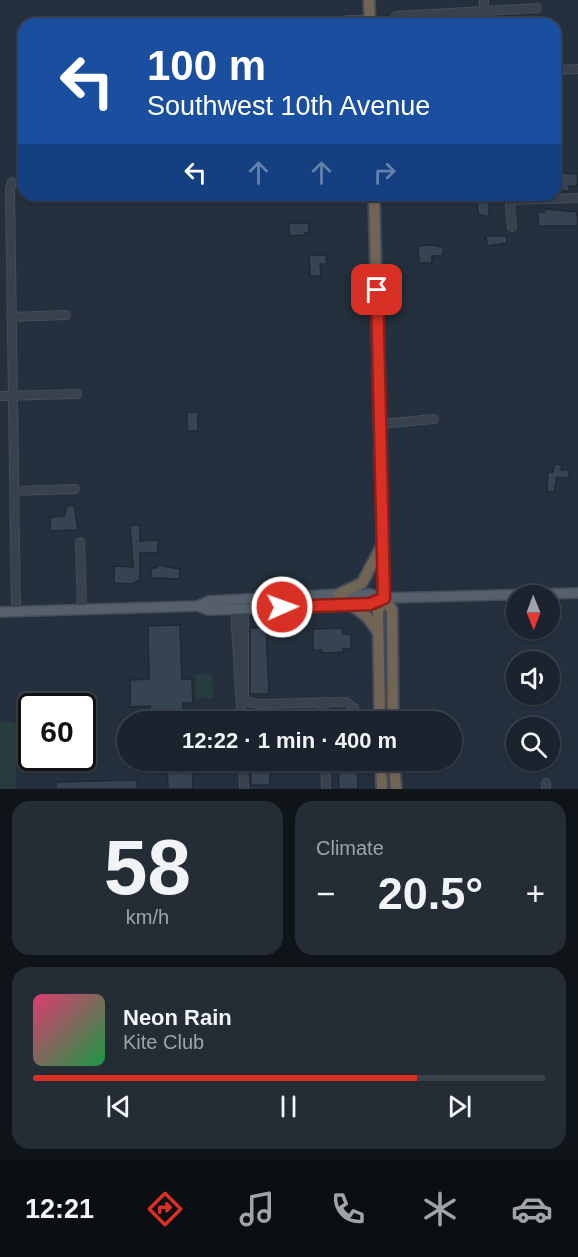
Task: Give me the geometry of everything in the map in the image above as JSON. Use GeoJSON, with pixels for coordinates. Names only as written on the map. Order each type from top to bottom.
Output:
{"type":"FeatureCollection","features":[{"type":"Feature","properties":{"kind":"highway"},"geometry":{"type":"LineString","coordinates":[[369,0],[370,18]]}},
{"type":"Feature","properties":{"kind":"highway"},"geometry":{"type":"LineString","coordinates":[[374,201],[384,598],[378,611],[380,711]]}},
{"type":"Feature","properties":{"kind":"highway"},"geometry":{"type":"LineString","coordinates":[[339,594],[362,583],[383,544]]}},
{"type":"Feature","properties":{"kind":"highway"},"geometry":{"type":"LineString","coordinates":[[384,598],[392,610],[393,711]]}},
{"type":"Feature","properties":{"kind":"highway"},"geometry":{"type":"LineString","coordinates":[[352,605],[364,614],[378,632]]}},
{"type":"Feature","properties":{"kind":"highway"},"geometry":{"type":"LineString","coordinates":[[381,771],[382,789]]}},
{"type":"Feature","properties":{"kind":"highway"},"geometry":{"type":"LineString","coordinates":[[395,771],[396,789]]}},
{"type":"Feature","properties":{"kind":"main road"},"geometry":{"type":"LineString","coordinates":[[0,612],[198,606],[209,601],[339,594],[370,594],[384,598],[578,593]]}},
{"type":"Feature","properties":{"kind":"main road"},"geometry":{"type":"LineString","coordinates":[[239,609],[241,604],[257,603],[270,598]]}},
{"type":"Feature","properties":{"kind":"main road"},"geometry":{"type":"LineString","coordinates":[[198,606],[208,610],[352,605],[370,604],[384,598]]}},
{"type":"Feature","properties":{"kind":"street"},"geometry":{"type":"LineString","coordinates":[[484,0],[484,18]]}},
{"type":"Feature","properties":{"kind":"street"},"geometry":{"type":"LineString","coordinates":[[396,16],[537,8]]}},
{"type":"Feature","properties":{"kind":"street"},"geometry":{"type":"LineString","coordinates":[[561,70],[578,69]]}},
{"type":"Feature","properties":{"kind":"street"},"geometry":{"type":"LineString","coordinates":[[12,182],[10,189],[16,612]]}},
{"type":"Feature","properties":{"kind":"street"},"geometry":{"type":"LineString","coordinates":[[561,198],[578,198]]}},
{"type":"Feature","properties":{"kind":"street"},"geometry":{"type":"LineString","coordinates":[[510,201],[512,227]]}},
{"type":"Feature","properties":{"kind":"street"},"geometry":{"type":"LineString","coordinates":[[12,316],[66,315]]}},
{"type":"Feature","properties":{"kind":"street"},"geometry":{"type":"LineString","coordinates":[[0,396],[77,394]]}},
{"type":"Feature","properties":{"kind":"street"},"geometry":{"type":"LineString","coordinates":[[380,424],[434,419]]}},
{"type":"Feature","properties":{"kind":"street"},"geometry":{"type":"LineString","coordinates":[[14,491],[75,489]]}},
{"type":"Feature","properties":{"kind":"street"},"geometry":{"type":"LineString","coordinates":[[80,542],[82,610]]}},
{"type":"Feature","properties":{"kind":"street"},"geometry":{"type":"LineString","coordinates":[[239,609],[241,711]]}},
{"type":"Feature","properties":{"kind":"street"},"geometry":{"type":"LineString","coordinates":[[241,701],[260,704],[346,702],[354,708]]}},
{"type":"Feature","properties":{"kind":"street"},"geometry":{"type":"LineString","coordinates":[[323,702],[323,711]]}},
{"type":"Feature","properties":{"kind":"street"},"geometry":{"type":"LineString","coordinates":[[243,771],[244,789]]}},
{"type":"Feature","properties":{"kind":"street"},"geometry":{"type":"LineString","coordinates":[[325,771],[326,789]]}},
{"type":"Feature","properties":{"kind":"green space"},"geometry":{"type":"Polygon","coordinates":[[[196,674],[212,674],[213,698],[196,698],[196,674]]]}},
{"type":"Feature","properties":{"kind":"green space"},"geometry":{"type":"Polygon","coordinates":[[[0,722],[13,722],[17,725],[16,789],[0,789],[0,722]]]}},
{"type":"Feature","properties":{"kind":"building"},"geometry":{"type":"Polygon","coordinates":[[[561,173],[578,174],[577,186],[569,186],[569,192],[561,190],[561,173]]]}},
{"type":"Feature","properties":{"kind":"building"},"geometry":{"type":"Polygon","coordinates":[[[477,201],[489,201],[489,217],[478,214],[477,201]]]}},
{"type":"Feature","properties":{"kind":"building"},"geometry":{"type":"Polygon","coordinates":[[[545,209],[577,212],[578,226],[538,226],[538,212],[544,212],[545,209]]]}},
{"type":"Feature","properties":{"kind":"building"},"geometry":{"type":"Polygon","coordinates":[[[289,223],[309,223],[309,232],[305,235],[289,236],[289,223]]]}},
{"type":"Feature","properties":{"kind":"building"},"geometry":{"type":"Polygon","coordinates":[[[486,236],[506,236],[507,243],[487,246],[486,236]]]}},
{"type":"Feature","properties":{"kind":"building"},"geometry":{"type":"Polygon","coordinates":[[[418,246],[443,247],[443,256],[432,256],[432,263],[419,263],[418,246]]]}},
{"type":"Feature","properties":{"kind":"building"},"geometry":{"type":"Polygon","coordinates":[[[309,255],[326,255],[327,264],[320,264],[321,276],[310,276],[309,255]]]}},
{"type":"Feature","properties":{"kind":"building"},"geometry":{"type":"Polygon","coordinates":[[[187,412],[198,412],[198,431],[187,431],[187,412]]]}},
{"type":"Feature","properties":{"kind":"building"},"geometry":{"type":"Polygon","coordinates":[[[554,464],[562,465],[561,470],[569,470],[569,478],[557,477],[554,492],[547,492],[548,472],[553,472],[554,464]]]}},
{"type":"Feature","properties":{"kind":"building"},"geometry":{"type":"Polygon","coordinates":[[[74,505],[78,530],[50,531],[50,517],[64,516],[67,506],[74,505]]]}},
{"type":"Feature","properties":{"kind":"building"},"geometry":{"type":"Polygon","coordinates":[[[130,525],[140,525],[140,541],[158,540],[158,553],[140,553],[140,580],[132,584],[114,583],[114,566],[133,567],[130,525]]]}},
{"type":"Feature","properties":{"kind":"building"},"geometry":{"type":"Polygon","coordinates":[[[157,565],[180,569],[179,579],[151,578],[151,568],[157,568],[157,565]]]}},
{"type":"Feature","properties":{"kind":"building"},"geometry":{"type":"Polygon","coordinates":[[[180,625],[182,679],[192,679],[193,703],[183,703],[183,711],[150,711],[150,706],[130,707],[130,680],[149,679],[148,626],[180,625]]]}},
{"type":"Feature","properties":{"kind":"building"},"geometry":{"type":"Polygon","coordinates":[[[266,627],[269,694],[250,694],[250,628],[266,627]]]}},
{"type":"Feature","properties":{"kind":"building"},"geometry":{"type":"Polygon","coordinates":[[[343,628],[343,634],[351,634],[351,649],[343,649],[343,652],[322,653],[322,650],[313,650],[313,629],[343,628]]]}},
{"type":"Feature","properties":{"kind":"building"},"geometry":{"type":"Polygon","coordinates":[[[334,708],[344,708],[348,711],[334,711],[334,708]]]}},
{"type":"Feature","properties":{"kind":"building"},"geometry":{"type":"Polygon","coordinates":[[[167,771],[192,771],[193,789],[168,789],[167,771]]]}},
{"type":"Feature","properties":{"kind":"building"},"geometry":{"type":"Polygon","coordinates":[[[250,771],[270,771],[270,785],[251,785],[250,771]]]}},
{"type":"Feature","properties":{"kind":"building"},"geometry":{"type":"Polygon","coordinates":[[[338,771],[357,771],[358,789],[339,789],[338,771]]]}},
{"type":"Feature","properties":{"kind":"building"},"geometry":{"type":"Polygon","coordinates":[[[137,780],[137,789],[56,789],[56,782],[137,780]]]}},
{"type":"Feature","properties":{"kind":"route"},"geometry":{"type":"LineString","coordinates":[[282,607],[370,604],[384,598],[377,290]]}}]}
